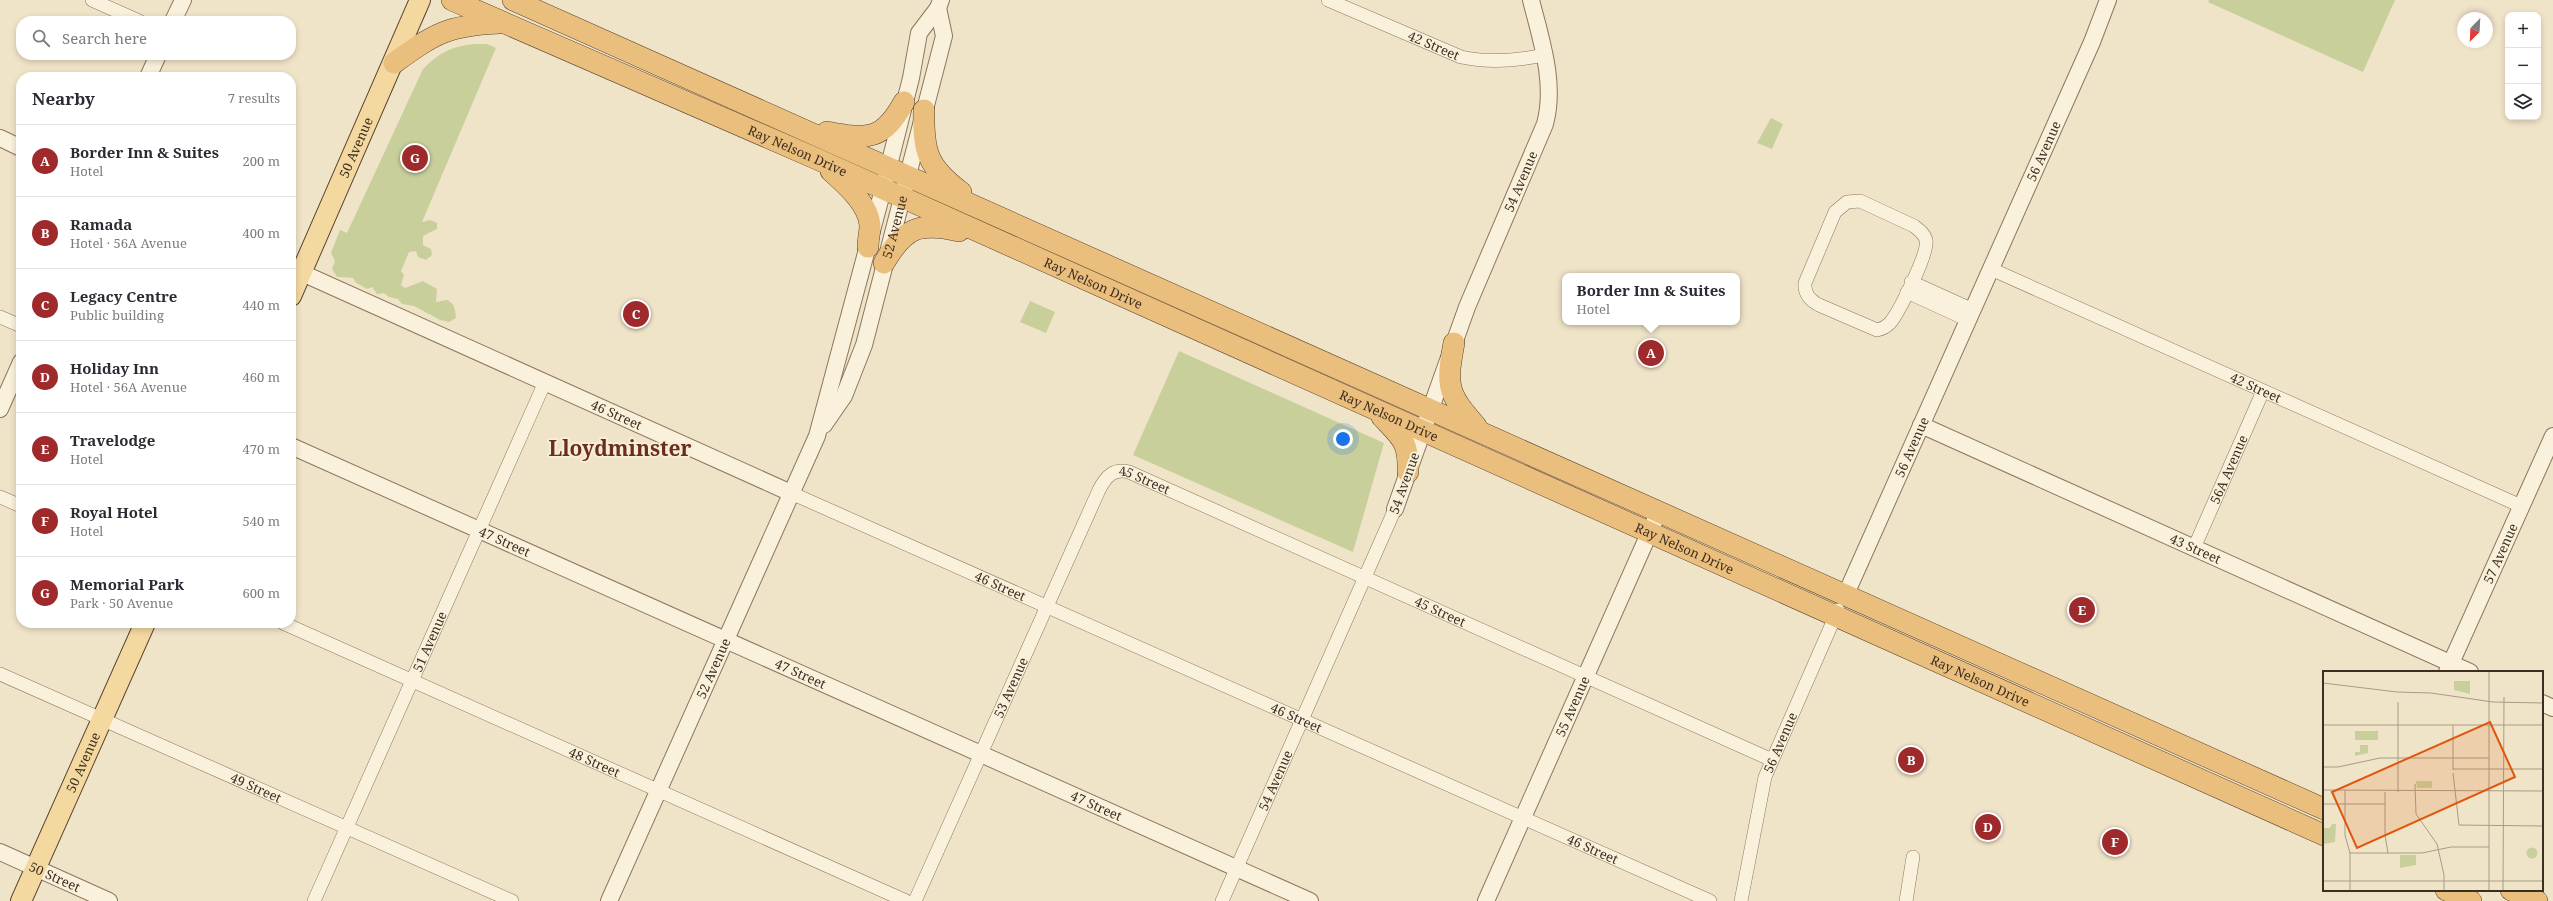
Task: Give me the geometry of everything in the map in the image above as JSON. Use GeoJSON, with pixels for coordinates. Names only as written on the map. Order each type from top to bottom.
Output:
{"type":"FeatureCollection","features":[{"type":"Feature","properties":{"kind":"highway","name":"Ray Nelson Drive"},"geometry":{"type":"LineString","coordinates":[[452,0],[817,159],[1378,412],[1650,531],[2323,835]]}},
{"type":"Feature","properties":{"kind":"highway","name":"Ray Nelson Drive"},"geometry":{"type":"LineString","coordinates":[[513,0],[799,126],[2323,809]]}},
{"type":"Feature","properties":{"kind":"highway"},"geometry":{"type":"LineString","coordinates":[[394,63],[426,39],[447,29],[474,24],[503,23]]}},
{"type":"Feature","properties":{"kind":"highway"},"geometry":{"type":"LineString","coordinates":[[799,126],[841,134],[876,134],[888,127],[904,102]]}},
{"type":"Feature","properties":{"kind":"highway"},"geometry":{"type":"LineString","coordinates":[[924,110],[923,139],[932,164],[948,183],[986,210]]}},
{"type":"Feature","properties":{"kind":"highway"},"geometry":{"type":"LineString","coordinates":[[817,159],[853,192],[866,214],[870,224],[868,247]]}},
{"type":"Feature","properties":{"kind":"highway"},"geometry":{"type":"LineString","coordinates":[[884,262],[898,241],[906,233],[918,228],[938,227],[990,237]]}},
{"type":"Feature","properties":{"kind":"highway"},"geometry":{"type":"LineString","coordinates":[[1054,240],[1077,243],[1085,240]]}},
{"type":"Feature","properties":{"kind":"highway"},"geometry":{"type":"LineString","coordinates":[[1454,343],[1449,371],[1451,393],[1458,406],[1482,432]]}},
{"type":"Feature","properties":{"kind":"highway"},"geometry":{"type":"LineString","coordinates":[[1378,412],[1401,437],[1409,452],[1408,472]]}},
{"type":"Feature","properties":{"kind":"highway"},"geometry":{"type":"LineString","coordinates":[[2448,891],[2471,901]]}},
{"type":"Feature","properties":{"kind":"highway"},"geometry":{"type":"LineString","coordinates":[[2513,891],[2536,901]]}},
{"type":"Feature","properties":{"kind":"main road","name":"50 Avenue"},"geometry":{"type":"LineString","coordinates":[[296,270],[394,63],[420,0]]}},
{"type":"Feature","properties":{"kind":"main road","name":"50 Avenue"},"geometry":{"type":"LineString","coordinates":[[21,901],[143,628]]}},
{"type":"Feature","properties":{"kind":"street"},"geometry":{"type":"LineString","coordinates":[[92,0],[128,16]]}},
{"type":"Feature","properties":{"kind":"street"},"geometry":{"type":"LineString","coordinates":[[175,16],[183,0]]}},
{"type":"Feature","properties":{"kind":"street","name":"42 Street"},"geometry":{"type":"LineString","coordinates":[[1328,0],[1461,57],[1484,61],[1504,61],[1544,55]]}},
{"type":"Feature","properties":{"kind":"street"},"geometry":{"type":"LineString","coordinates":[[1531,0],[1544,55]]}},
{"type":"Feature","properties":{"kind":"street","name":"56 Avenue"},"geometry":{"type":"LineString","coordinates":[[1741,901],[1760,793],[1772,760],[2092,42],[2108,0]]}},
{"type":"Feature","properties":{"kind":"street","name":"52 Avenue"},"geometry":{"type":"LineString","coordinates":[[609,901],[817,436],[883,189],[919,33],[940,4]]}},
{"type":"Feature","properties":{"kind":"street","name":"52 Avenue"},"geometry":{"type":"LineString","coordinates":[[817,436],[844,396],[858,364],[944,36],[940,4]]}},
{"type":"Feature","properties":{"kind":"street","name":"54 Avenue"},"geometry":{"type":"LineString","coordinates":[[1222,901],[1396,509],[1430,409],[1473,293],[1544,128],[1549,94],[1544,55]]}},
{"type":"Feature","properties":{"kind":"street"},"geometry":{"type":"LineString","coordinates":[[150,72],[156,60]]}},
{"type":"Feature","properties":{"kind":"street"},"geometry":{"type":"LineString","coordinates":[[0,138],[16,146]]}},
{"type":"Feature","properties":{"kind":"street"},"geometry":{"type":"LineString","coordinates":[[1860,201],[1921,232],[1926,240],[1926,247],[1909,287],[1889,324],[1877,330],[1819,306],[1807,295],[1805,283],[1840,206],[1847,202],[1860,201]]}},
{"type":"Feature","properties":{"kind":"street","name":"42 Street"},"geometry":{"type":"LineString","coordinates":[[1990,269],[2521,506]]}},
{"type":"Feature","properties":{"kind":"street","name":"46 Street"},"geometry":{"type":"LineString","coordinates":[[296,270],[1710,901]]}},
{"type":"Feature","properties":{"kind":"street"},"geometry":{"type":"LineString","coordinates":[[1909,287],[1970,315]]}},
{"type":"Feature","properties":{"kind":"street"},"geometry":{"type":"LineString","coordinates":[[0,317],[16,324]]}},
{"type":"Feature","properties":{"kind":"street"},"geometry":{"type":"LineString","coordinates":[[0,409],[16,373]]}},
{"type":"Feature","properties":{"kind":"street","name":"51 Avenue"},"geometry":{"type":"LineString","coordinates":[[314,901],[545,382]]}},
{"type":"Feature","properties":{"kind":"street","name":"56A Avenue"},"geometry":{"type":"LineString","coordinates":[[2194,548],[2263,391]]}},
{"type":"Feature","properties":{"kind":"street","name":"43 Street"},"geometry":{"type":"LineString","coordinates":[[1921,425],[2194,548],[2449,668],[2465,671]]}},
{"type":"Feature","properties":{"kind":"street","name":"57 Avenue"},"geometry":{"type":"LineString","coordinates":[[2449,668],[2553,436]]}},
{"type":"Feature","properties":{"kind":"street","name":"47 Street"},"geometry":{"type":"LineString","coordinates":[[296,448],[980,755],[1310,901]]}},
{"type":"Feature","properties":{"kind":"street","name":"45 Street"},"geometry":{"type":"LineString","coordinates":[[1109,475],[1117,471],[1129,472],[1772,760]]}},
{"type":"Feature","properties":{"kind":"street","name":"53 Avenue"},"geometry":{"type":"LineString","coordinates":[[915,901],[1099,490],[1109,475]]}},
{"type":"Feature","properties":{"kind":"street"},"geometry":{"type":"LineString","coordinates":[[0,496],[16,504]]}},
{"type":"Feature","properties":{"kind":"street","name":"55 Avenue"},"geometry":{"type":"LineString","coordinates":[[1486,901],[1659,511]]}},
{"type":"Feature","properties":{"kind":"street","name":"48 Street"},"geometry":{"type":"LineString","coordinates":[[294,628],[906,901]]}},
{"type":"Feature","properties":{"kind":"street","name":"49 Street"},"geometry":{"type":"LineString","coordinates":[[0,674],[512,901]]}},
{"type":"Feature","properties":{"kind":"street"},"geometry":{"type":"LineString","coordinates":[[2543,703],[2553,708]]}},
{"type":"Feature","properties":{"kind":"street","name":"50 Street"},"geometry":{"type":"LineString","coordinates":[[0,852],[109,901]]}},
{"type":"Feature","properties":{"kind":"street"},"geometry":{"type":"LineString","coordinates":[[1906,901],[1913,857]]}},
{"type":"Feature","properties":{"kind":"green space"},"geometry":{"type":"Polygon","coordinates":[[[2209,0],[2395,0],[2363,72],[2208,2],[2209,0]]]}},
{"type":"Feature","properties":{"kind":"green space"},"geometry":{"type":"Polygon","coordinates":[[[487,44],[496,48],[422,222],[430,220],[437,223],[437,229],[423,236],[423,245],[431,249],[432,255],[426,260],[418,257],[416,251],[409,252],[401,271],[404,275],[401,285],[405,288],[423,281],[437,289],[436,302],[447,300],[452,303],[455,309],[456,318],[449,322],[440,320],[414,306],[402,304],[398,299],[389,297],[384,293],[377,294],[372,287],[367,289],[355,282],[353,278],[337,277],[332,269],[335,261],[331,253],[340,230],[347,233],[423,69],[446,51],[459,46],[487,44]]]}},
{"type":"Feature","properties":{"kind":"green space"},"geometry":{"type":"Polygon","coordinates":[[[1771,118],[1783,124],[1772,149],[1757,143],[1771,118]]]}},
{"type":"Feature","properties":{"kind":"green space"},"geometry":{"type":"Polygon","coordinates":[[[1030,301],[1055,312],[1046,333],[1020,322],[1030,301]]]}},
{"type":"Feature","properties":{"kind":"green space"},"geometry":{"type":"Polygon","coordinates":[[[1179,351],[1384,443],[1353,552],[1133,455],[1179,351]]]}},
{"type":"Feature","properties":{"kind":"place","name":"Memorial Park"},"geometry":{"type":"Point","coordinates":[415,158]}},
{"type":"Feature","properties":{"kind":"place","name":"Legacy Centre"},"geometry":{"type":"Point","coordinates":[636,314]}},
{"type":"Feature","properties":{"kind":"place","name":"Border Inn & Suites"},"geometry":{"type":"Point","coordinates":[1651,353]}},
{"type":"Feature","properties":{"kind":"place","name":"Travelodge"},"geometry":{"type":"Point","coordinates":[2082,610]}},
{"type":"Feature","properties":{"kind":"place","name":"Ramada"},"geometry":{"type":"Point","coordinates":[1911,760]}},
{"type":"Feature","properties":{"kind":"place","name":"Holiday Inn"},"geometry":{"type":"Point","coordinates":[1988,827]}},
{"type":"Feature","properties":{"kind":"place","name":"Royal Hotel"},"geometry":{"type":"Point","coordinates":[2115,842]}},
{"type":"Feature","properties":{"kind":"district","name":"Lloydminster"},"geometry":{"type":"Point","coordinates":[620,448]}}]}
